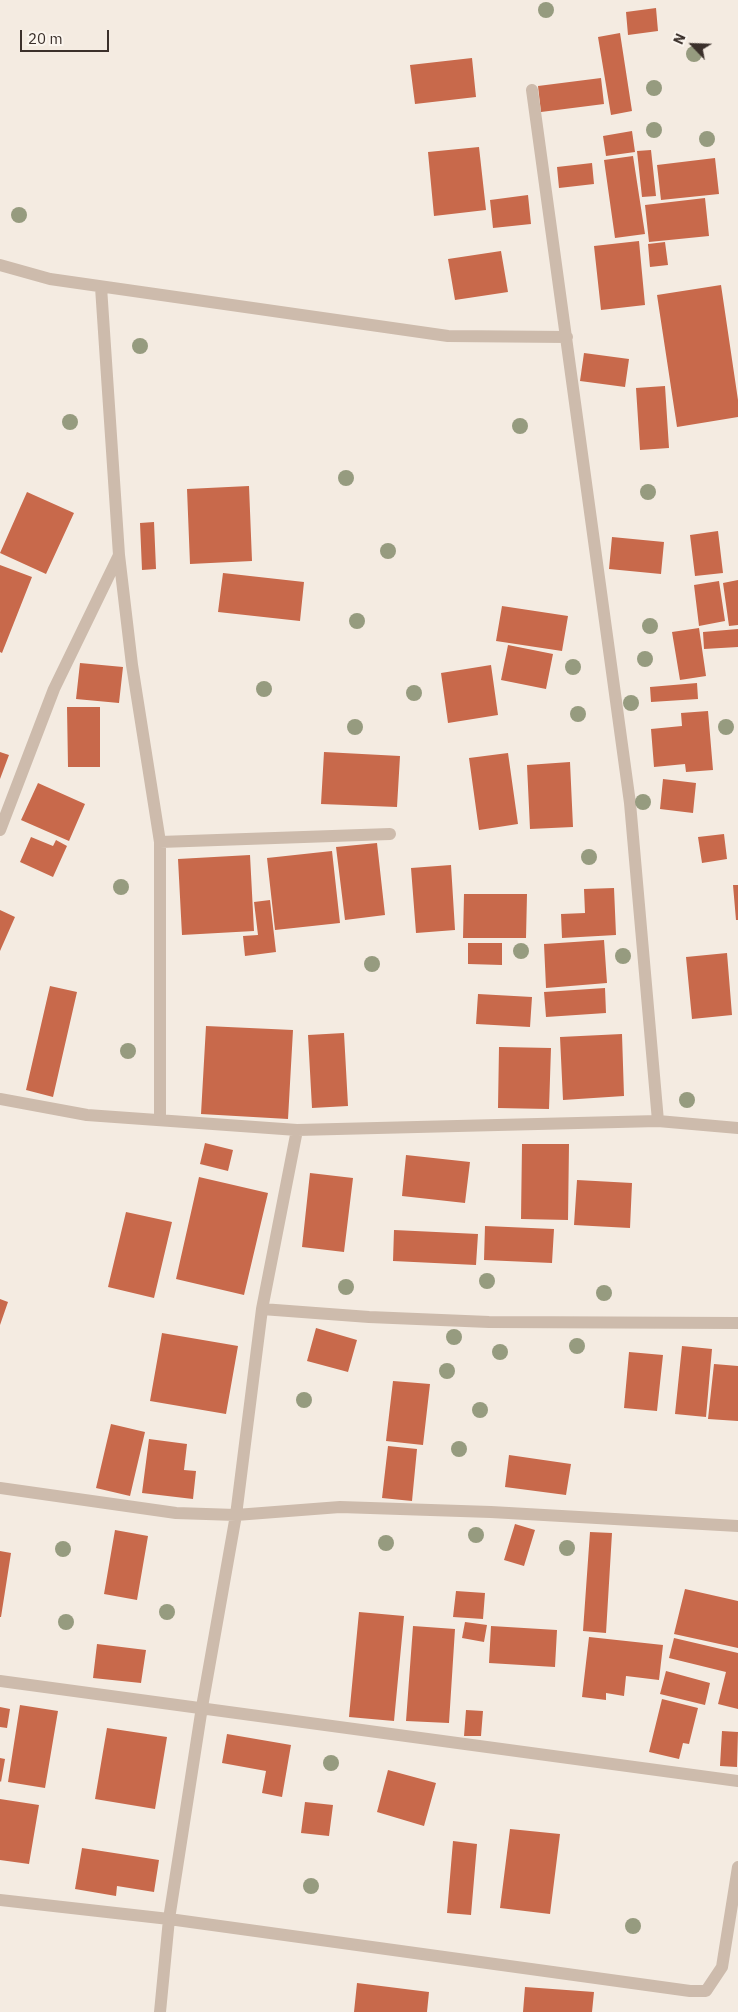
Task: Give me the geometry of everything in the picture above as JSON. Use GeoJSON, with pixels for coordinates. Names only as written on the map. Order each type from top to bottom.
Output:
{"type":"FeatureCollection","features":[{"type":"Feature","properties":{"kind":"street"},"geometry":{"type":"LineString","coordinates":[[532,90],[630,803],[658,1121]]}},
{"type":"Feature","properties":{"kind":"street"},"geometry":{"type":"LineString","coordinates":[[0,265],[50,279],[448,336],[567,337]]}},
{"type":"Feature","properties":{"kind":"street"},"geometry":{"type":"LineString","coordinates":[[101,287],[119,555],[132,665],[160,842],[160,1120]]}},
{"type":"Feature","properties":{"kind":"street"},"geometry":{"type":"LineString","coordinates":[[0,830],[54,689],[119,555]]}},
{"type":"Feature","properties":{"kind":"street"},"geometry":{"type":"LineString","coordinates":[[160,842],[390,834]]}},
{"type":"Feature","properties":{"kind":"street"},"geometry":{"type":"LineString","coordinates":[[0,1099],[86,1115],[297,1130],[658,1121],[738,1128]]}},
{"type":"Feature","properties":{"kind":"street"},"geometry":{"type":"LineString","coordinates":[[160,2012],[169,1919],[202,1707],[236,1515],[262,1309],[297,1130]]}},
{"type":"Feature","properties":{"kind":"street"},"geometry":{"type":"LineString","coordinates":[[262,1309],[369,1318],[489,1322],[738,1323]]}},
{"type":"Feature","properties":{"kind":"street"},"geometry":{"type":"LineString","coordinates":[[0,1488],[176,1513],[236,1515],[340,1507],[491,1512],[738,1526]]}},
{"type":"Feature","properties":{"kind":"street"},"geometry":{"type":"LineString","coordinates":[[0,1681],[738,1781]]}},
{"type":"Feature","properties":{"kind":"street"},"geometry":{"type":"LineString","coordinates":[[0,1900],[169,1919],[690,1991],[706,1991],[722,1967],[736,1894],[738,1867]]}},
{"type":"Feature","properties":{"kind":"building"},"geometry":{"type":"Polygon","coordinates":[[[656,8],[658,31],[628,35],[626,12],[656,8]]]}},
{"type":"Feature","properties":{"kind":"building"},"geometry":{"type":"Polygon","coordinates":[[[620,33],[632,111],[611,115],[598,37],[620,33]]]}},
{"type":"Feature","properties":{"kind":"building"},"geometry":{"type":"Polygon","coordinates":[[[472,58],[476,97],[415,104],[410,65],[472,58]]]}},
{"type":"Feature","properties":{"kind":"building"},"geometry":{"type":"Polygon","coordinates":[[[601,78],[604,104],[541,112],[538,86],[601,78]]]}},
{"type":"Feature","properties":{"kind":"building"},"geometry":{"type":"Polygon","coordinates":[[[632,131],[635,152],[606,156],[603,136],[632,131]]]}},
{"type":"Feature","properties":{"kind":"building"},"geometry":{"type":"Polygon","coordinates":[[[479,147],[486,210],[434,216],[428,152],[479,147]]]}},
{"type":"Feature","properties":{"kind":"building"},"geometry":{"type":"Polygon","coordinates":[[[651,150],[656,196],[642,197],[637,151],[651,150]]]}},
{"type":"Feature","properties":{"kind":"building"},"geometry":{"type":"Polygon","coordinates":[[[633,156],[645,234],[615,238],[604,160],[633,156]]]}},
{"type":"Feature","properties":{"kind":"building"},"geometry":{"type":"Polygon","coordinates":[[[715,158],[719,194],[661,200],[657,165],[715,158]]]}},
{"type":"Feature","properties":{"kind":"building"},"geometry":{"type":"Polygon","coordinates":[[[592,163],[594,184],[559,188],[557,167],[592,163]]]}},
{"type":"Feature","properties":{"kind":"building"},"geometry":{"type":"Polygon","coordinates":[[[528,195],[531,224],[493,228],[490,200],[528,195]]]}},
{"type":"Feature","properties":{"kind":"building"},"geometry":{"type":"Polygon","coordinates":[[[705,198],[709,236],[649,242],[645,205],[705,198]]]}},
{"type":"Feature","properties":{"kind":"building"},"geometry":{"type":"Polygon","coordinates":[[[639,241],[645,305],[601,310],[594,246],[639,241]]]}},
{"type":"Feature","properties":{"kind":"building"},"geometry":{"type":"Polygon","coordinates":[[[665,242],[668,265],[650,267],[648,244],[665,242]]]}},
{"type":"Feature","properties":{"kind":"building"},"geometry":{"type":"Polygon","coordinates":[[[501,251],[508,292],[455,300],[448,259],[501,251]]]}},
{"type":"Feature","properties":{"kind":"building"},"geometry":{"type":"Polygon","coordinates":[[[721,285],[738,400],[738,417],[677,427],[657,295],[721,285]]]}},
{"type":"Feature","properties":{"kind":"building"},"geometry":{"type":"Polygon","coordinates":[[[584,353],[629,359],[625,387],[580,381],[584,353]]]}},
{"type":"Feature","properties":{"kind":"building"},"geometry":{"type":"Polygon","coordinates":[[[665,386],[669,448],[640,450],[636,388],[665,386]]]}},
{"type":"Feature","properties":{"kind":"building"},"geometry":{"type":"Polygon","coordinates":[[[249,486],[252,561],[190,564],[187,489],[249,486]]]}},
{"type":"Feature","properties":{"kind":"building"},"geometry":{"type":"Polygon","coordinates":[[[27,492],[74,513],[46,574],[0,553],[27,492]]]}},
{"type":"Feature","properties":{"kind":"building"},"geometry":{"type":"Polygon","coordinates":[[[154,522],[156,569],[142,570],[140,523],[154,522]]]}},
{"type":"Feature","properties":{"kind":"building"},"geometry":{"type":"Polygon","coordinates":[[[718,531],[723,573],[695,576],[690,535],[718,531]]]}},
{"type":"Feature","properties":{"kind":"building"},"geometry":{"type":"Polygon","coordinates":[[[612,537],[664,542],[661,574],[609,569],[612,537]]]}},
{"type":"Feature","properties":{"kind":"building"},"geometry":{"type":"Polygon","coordinates":[[[0,565],[32,577],[2,653],[0,652],[0,565]]]}},
{"type":"Feature","properties":{"kind":"building"},"geometry":{"type":"Polygon","coordinates":[[[223,573],[304,582],[300,621],[218,612],[223,573]]]}},
{"type":"Feature","properties":{"kind":"building"},"geometry":{"type":"Polygon","coordinates":[[[738,580],[738,625],[729,626],[723,583],[738,580]]]}},
{"type":"Feature","properties":{"kind":"building"},"geometry":{"type":"Polygon","coordinates":[[[719,581],[725,621],[699,626],[694,585],[719,581]]]}},
{"type":"Feature","properties":{"kind":"building"},"geometry":{"type":"Polygon","coordinates":[[[502,606],[568,616],[562,651],[496,641],[502,606]]]}},
{"type":"Feature","properties":{"kind":"building"},"geometry":{"type":"Polygon","coordinates":[[[699,628],[706,676],[680,680],[672,632],[699,628]]]}},
{"type":"Feature","properties":{"kind":"building"},"geometry":{"type":"Polygon","coordinates":[[[738,629],[738,647],[704,649],[703,632],[738,629]]]}},
{"type":"Feature","properties":{"kind":"building"},"geometry":{"type":"Polygon","coordinates":[[[508,645],[553,654],[546,689],[501,680],[508,645]]]}},
{"type":"Feature","properties":{"kind":"building"},"geometry":{"type":"Polygon","coordinates":[[[80,663],[123,667],[119,703],[76,699],[80,663]]]}},
{"type":"Feature","properties":{"kind":"building"},"geometry":{"type":"Polygon","coordinates":[[[491,665],[498,715],[448,723],[441,673],[491,665]]]}},
{"type":"Feature","properties":{"kind":"building"},"geometry":{"type":"Polygon","coordinates":[[[697,683],[698,699],[651,702],[650,687],[697,683]]]}},
{"type":"Feature","properties":{"kind":"building"},"geometry":{"type":"Polygon","coordinates":[[[67,707],[100,707],[100,767],[68,767],[67,707]]]}},
{"type":"Feature","properties":{"kind":"building"},"geometry":{"type":"Polygon","coordinates":[[[708,711],[713,770],[686,772],[685,764],[654,767],[651,729],[682,726],[681,713],[708,711]]]}},
{"type":"Feature","properties":{"kind":"building"},"geometry":{"type":"Polygon","coordinates":[[[0,752],[9,755],[0,779],[0,752]]]}},
{"type":"Feature","properties":{"kind":"building"},"geometry":{"type":"Polygon","coordinates":[[[324,752],[400,756],[397,807],[321,804],[324,752]]]}},
{"type":"Feature","properties":{"kind":"building"},"geometry":{"type":"Polygon","coordinates":[[[508,753],[518,824],[479,830],[469,758],[508,753]]]}},
{"type":"Feature","properties":{"kind":"building"},"geometry":{"type":"Polygon","coordinates":[[[570,762],[573,827],[530,829],[527,765],[570,762]]]}},
{"type":"Feature","properties":{"kind":"building"},"geometry":{"type":"Polygon","coordinates":[[[663,779],[696,783],[693,813],[660,809],[663,779]]]}},
{"type":"Feature","properties":{"kind":"building"},"geometry":{"type":"Polygon","coordinates":[[[38,783],[85,804],[69,841],[21,820],[38,783]]]}},
{"type":"Feature","properties":{"kind":"building"},"geometry":{"type":"Polygon","coordinates":[[[724,834],[727,859],[702,863],[698,837],[724,834]]]}},
{"type":"Feature","properties":{"kind":"building"},"geometry":{"type":"Polygon","coordinates":[[[31,837],[53,846],[56,840],[67,846],[53,877],[20,862],[31,837]]]}},
{"type":"Feature","properties":{"kind":"building"},"geometry":{"type":"Polygon","coordinates":[[[377,843],[385,915],[345,920],[336,847],[377,843]]]}},
{"type":"Feature","properties":{"kind":"building"},"geometry":{"type":"Polygon","coordinates":[[[332,851],[340,923],[275,930],[267,858],[332,851]]]}},
{"type":"Feature","properties":{"kind":"building"},"geometry":{"type":"Polygon","coordinates":[[[250,855],[254,931],[182,935],[178,859],[250,855]]]}},
{"type":"Feature","properties":{"kind":"building"},"geometry":{"type":"Polygon","coordinates":[[[451,865],[455,930],[416,933],[411,868],[451,865]]]}},
{"type":"Feature","properties":{"kind":"building"},"geometry":{"type":"Polygon","coordinates":[[[733,885],[738,885],[738,920],[736,920],[733,885]]]}},
{"type":"Feature","properties":{"kind":"building"},"geometry":{"type":"Polygon","coordinates":[[[614,888],[616,935],[562,938],[561,914],[585,913],[584,889],[614,888]]]}},
{"type":"Feature","properties":{"kind":"building"},"geometry":{"type":"Polygon","coordinates":[[[464,894],[527,894],[526,938],[463,938],[464,894]]]}},
{"type":"Feature","properties":{"kind":"building"},"geometry":{"type":"Polygon","coordinates":[[[270,900],[276,952],[245,956],[243,936],[258,935],[254,902],[270,900]]]}},
{"type":"Feature","properties":{"kind":"building"},"geometry":{"type":"Polygon","coordinates":[[[0,910],[15,917],[0,951],[0,910]]]}},
{"type":"Feature","properties":{"kind":"building"},"geometry":{"type":"Polygon","coordinates":[[[604,940],[607,983],[546,988],[544,944],[604,940]]]}},
{"type":"Feature","properties":{"kind":"building"},"geometry":{"type":"Polygon","coordinates":[[[468,943],[502,943],[502,965],[468,964],[468,943]]]}},
{"type":"Feature","properties":{"kind":"building"},"geometry":{"type":"Polygon","coordinates":[[[727,953],[732,1015],[692,1019],[686,957],[727,953]]]}},
{"type":"Feature","properties":{"kind":"building"},"geometry":{"type":"Polygon","coordinates":[[[50,986],[77,992],[53,1097],[26,1090],[50,986]]]}},
{"type":"Feature","properties":{"kind":"building"},"geometry":{"type":"Polygon","coordinates":[[[605,988],[606,1013],[546,1017],[544,992],[605,988]]]}},
{"type":"Feature","properties":{"kind":"building"},"geometry":{"type":"Polygon","coordinates":[[[478,994],[532,997],[530,1027],[476,1024],[478,994]]]}},
{"type":"Feature","properties":{"kind":"building"},"geometry":{"type":"Polygon","coordinates":[[[206,1026],[293,1030],[288,1119],[201,1114],[206,1026]]]}},
{"type":"Feature","properties":{"kind":"building"},"geometry":{"type":"Polygon","coordinates":[[[344,1033],[348,1106],[312,1108],[308,1035],[344,1033]]]}},
{"type":"Feature","properties":{"kind":"building"},"geometry":{"type":"Polygon","coordinates":[[[622,1034],[624,1096],[563,1100],[560,1037],[622,1034]]]}},
{"type":"Feature","properties":{"kind":"building"},"geometry":{"type":"Polygon","coordinates":[[[499,1047],[551,1048],[549,1109],[498,1108],[499,1047]]]}},
{"type":"Feature","properties":{"kind":"building"},"geometry":{"type":"Polygon","coordinates":[[[205,1143],[233,1150],[228,1171],[200,1164],[205,1143]]]}},
{"type":"Feature","properties":{"kind":"building"},"geometry":{"type":"Polygon","coordinates":[[[522,1144],[569,1144],[568,1220],[521,1219],[522,1144]]]}},
{"type":"Feature","properties":{"kind":"building"},"geometry":{"type":"Polygon","coordinates":[[[406,1155],[470,1162],[465,1203],[402,1196],[406,1155]]]}},
{"type":"Feature","properties":{"kind":"building"},"geometry":{"type":"Polygon","coordinates":[[[310,1173],[353,1178],[344,1252],[302,1247],[310,1173]]]}},
{"type":"Feature","properties":{"kind":"building"},"geometry":{"type":"Polygon","coordinates":[[[199,1177],[268,1193],[244,1295],[176,1279],[199,1177]]]}},
{"type":"Feature","properties":{"kind":"building"},"geometry":{"type":"Polygon","coordinates":[[[577,1180],[632,1183],[630,1228],[574,1225],[577,1180]]]}},
{"type":"Feature","properties":{"kind":"building"},"geometry":{"type":"Polygon","coordinates":[[[126,1212],[172,1222],[154,1298],[108,1287],[126,1212]]]}},
{"type":"Feature","properties":{"kind":"building"},"geometry":{"type":"Polygon","coordinates":[[[485,1226],[554,1229],[552,1263],[484,1260],[485,1226]]]}},
{"type":"Feature","properties":{"kind":"building"},"geometry":{"type":"Polygon","coordinates":[[[394,1230],[478,1234],[476,1265],[393,1261],[394,1230]]]}},
{"type":"Feature","properties":{"kind":"building"},"geometry":{"type":"Polygon","coordinates":[[[0,1299],[8,1302],[0,1325],[0,1299]]]}},
{"type":"Feature","properties":{"kind":"building"},"geometry":{"type":"Polygon","coordinates":[[[316,1328],[357,1340],[348,1372],[307,1361],[316,1328]]]}},
{"type":"Feature","properties":{"kind":"building"},"geometry":{"type":"Polygon","coordinates":[[[162,1333],[238,1346],[226,1414],[150,1401],[162,1333]]]}},
{"type":"Feature","properties":{"kind":"building"},"geometry":{"type":"Polygon","coordinates":[[[682,1346],[712,1349],[706,1417],[675,1414],[682,1346]]]}},
{"type":"Feature","properties":{"kind":"building"},"geometry":{"type":"Polygon","coordinates":[[[629,1352],[663,1355],[657,1411],[624,1408],[629,1352]]]}},
{"type":"Feature","properties":{"kind":"building"},"geometry":{"type":"Polygon","coordinates":[[[714,1364],[738,1366],[738,1421],[708,1419],[714,1364]]]}},
{"type":"Feature","properties":{"kind":"building"},"geometry":{"type":"Polygon","coordinates":[[[393,1381],[430,1384],[423,1445],[386,1441],[393,1381]]]}},
{"type":"Feature","properties":{"kind":"building"},"geometry":{"type":"Polygon","coordinates":[[[111,1424],[145,1432],[130,1496],[96,1488],[111,1424]]]}},
{"type":"Feature","properties":{"kind":"building"},"geometry":{"type":"Polygon","coordinates":[[[149,1439],[187,1444],[184,1470],[196,1471],[193,1499],[142,1493],[149,1439]]]}},
{"type":"Feature","properties":{"kind":"building"},"geometry":{"type":"Polygon","coordinates":[[[388,1446],[417,1449],[412,1501],[382,1498],[388,1446]]]}},
{"type":"Feature","properties":{"kind":"building"},"geometry":{"type":"Polygon","coordinates":[[[509,1455],[571,1464],[566,1495],[505,1487],[509,1455]]]}},
{"type":"Feature","properties":{"kind":"building"},"geometry":{"type":"Polygon","coordinates":[[[515,1524],[535,1530],[524,1566],[504,1560],[515,1524]]]}},
{"type":"Feature","properties":{"kind":"building"},"geometry":{"type":"Polygon","coordinates":[[[115,1530],[148,1536],[137,1600],[104,1594],[115,1530]]]}},
{"type":"Feature","properties":{"kind":"building"},"geometry":{"type":"Polygon","coordinates":[[[590,1532],[612,1533],[606,1633],[583,1631],[590,1532]]]}},
{"type":"Feature","properties":{"kind":"building"},"geometry":{"type":"Polygon","coordinates":[[[0,1551],[11,1553],[1,1617],[0,1617],[0,1551]]]}},
{"type":"Feature","properties":{"kind":"building"},"geometry":{"type":"Polygon","coordinates":[[[685,1589],[738,1601],[738,1648],[674,1634],[685,1589]]]}},
{"type":"Feature","properties":{"kind":"building"},"geometry":{"type":"Polygon","coordinates":[[[456,1591],[485,1593],[483,1619],[453,1617],[456,1591]]]}},
{"type":"Feature","properties":{"kind":"building"},"geometry":{"type":"Polygon","coordinates":[[[359,1612],[404,1616],[394,1721],[349,1717],[359,1612]]]}},
{"type":"Feature","properties":{"kind":"building"},"geometry":{"type":"Polygon","coordinates":[[[465,1622],[487,1625],[484,1642],[462,1638],[465,1622]]]}},
{"type":"Feature","properties":{"kind":"building"},"geometry":{"type":"Polygon","coordinates":[[[413,1626],[455,1629],[449,1723],[406,1721],[413,1626]]]}},
{"type":"Feature","properties":{"kind":"building"},"geometry":{"type":"Polygon","coordinates":[[[491,1626],[557,1630],[555,1667],[489,1663],[491,1626]]]}},
{"type":"Feature","properties":{"kind":"building"},"geometry":{"type":"Polygon","coordinates":[[[589,1637],[663,1645],[659,1680],[626,1676],[624,1696],[606,1693],[606,1700],[582,1697],[589,1637]]]}},
{"type":"Feature","properties":{"kind":"building"},"geometry":{"type":"Polygon","coordinates":[[[674,1638],[738,1653],[738,1709],[718,1704],[726,1672],[669,1658],[674,1638]]]}},
{"type":"Feature","properties":{"kind":"building"},"geometry":{"type":"Polygon","coordinates":[[[97,1644],[146,1650],[141,1683],[93,1678],[97,1644]]]}},
{"type":"Feature","properties":{"kind":"building"},"geometry":{"type":"Polygon","coordinates":[[[666,1671],[710,1683],[705,1705],[660,1694],[666,1671]]]}},
{"type":"Feature","properties":{"kind":"building"},"geometry":{"type":"Polygon","coordinates":[[[662,1699],[698,1708],[689,1744],[683,1743],[679,1759],[649,1752],[662,1699]]]}},
{"type":"Feature","properties":{"kind":"building"},"geometry":{"type":"Polygon","coordinates":[[[20,1705],[58,1711],[45,1788],[8,1782],[20,1705]]]}},
{"type":"Feature","properties":{"kind":"building"},"geometry":{"type":"Polygon","coordinates":[[[0,1707],[10,1709],[7,1728],[0,1727],[0,1707]]]}},
{"type":"Feature","properties":{"kind":"building"},"geometry":{"type":"Polygon","coordinates":[[[466,1710],[483,1711],[481,1736],[464,1736],[466,1710]]]}},
{"type":"Feature","properties":{"kind":"building"},"geometry":{"type":"Polygon","coordinates":[[[107,1728],[167,1737],[155,1809],[95,1799],[107,1728]]]}},
{"type":"Feature","properties":{"kind":"building"},"geometry":{"type":"Polygon","coordinates":[[[722,1731],[738,1732],[737,1767],[720,1766],[722,1731]]]}},
{"type":"Feature","properties":{"kind":"building"},"geometry":{"type":"Polygon","coordinates":[[[227,1734],[291,1745],[282,1797],[262,1793],[266,1771],[222,1763],[227,1734]]]}},
{"type":"Feature","properties":{"kind":"building"},"geometry":{"type":"Polygon","coordinates":[[[0,1758],[5,1759],[1,1782],[0,1781],[0,1758]]]}},
{"type":"Feature","properties":{"kind":"building"},"geometry":{"type":"Polygon","coordinates":[[[388,1770],[436,1783],[424,1826],[377,1812],[388,1770]]]}},
{"type":"Feature","properties":{"kind":"building"},"geometry":{"type":"Polygon","coordinates":[[[0,1799],[39,1805],[29,1864],[0,1860],[0,1799]]]}},
{"type":"Feature","properties":{"kind":"building"},"geometry":{"type":"Polygon","coordinates":[[[305,1802],[333,1805],[329,1836],[301,1833],[305,1802]]]}},
{"type":"Feature","properties":{"kind":"building"},"geometry":{"type":"Polygon","coordinates":[[[510,1829],[560,1834],[550,1914],[500,1908],[510,1829]]]}},
{"type":"Feature","properties":{"kind":"building"},"geometry":{"type":"Polygon","coordinates":[[[453,1841],[477,1844],[471,1915],[447,1913],[453,1841]]]}},
{"type":"Feature","properties":{"kind":"building"},"geometry":{"type":"Polygon","coordinates":[[[82,1848],[159,1860],[154,1892],[117,1886],[116,1896],[75,1889],[82,1848]]]}},
{"type":"Feature","properties":{"kind":"building"},"geometry":{"type":"Polygon","coordinates":[[[357,1983],[429,1992],[427,2012],[354,2012],[357,1983]]]}},
{"type":"Feature","properties":{"kind":"building"},"geometry":{"type":"Polygon","coordinates":[[[525,1987],[594,1992],[592,2012],[523,2012],[525,1987]]]}}]}
